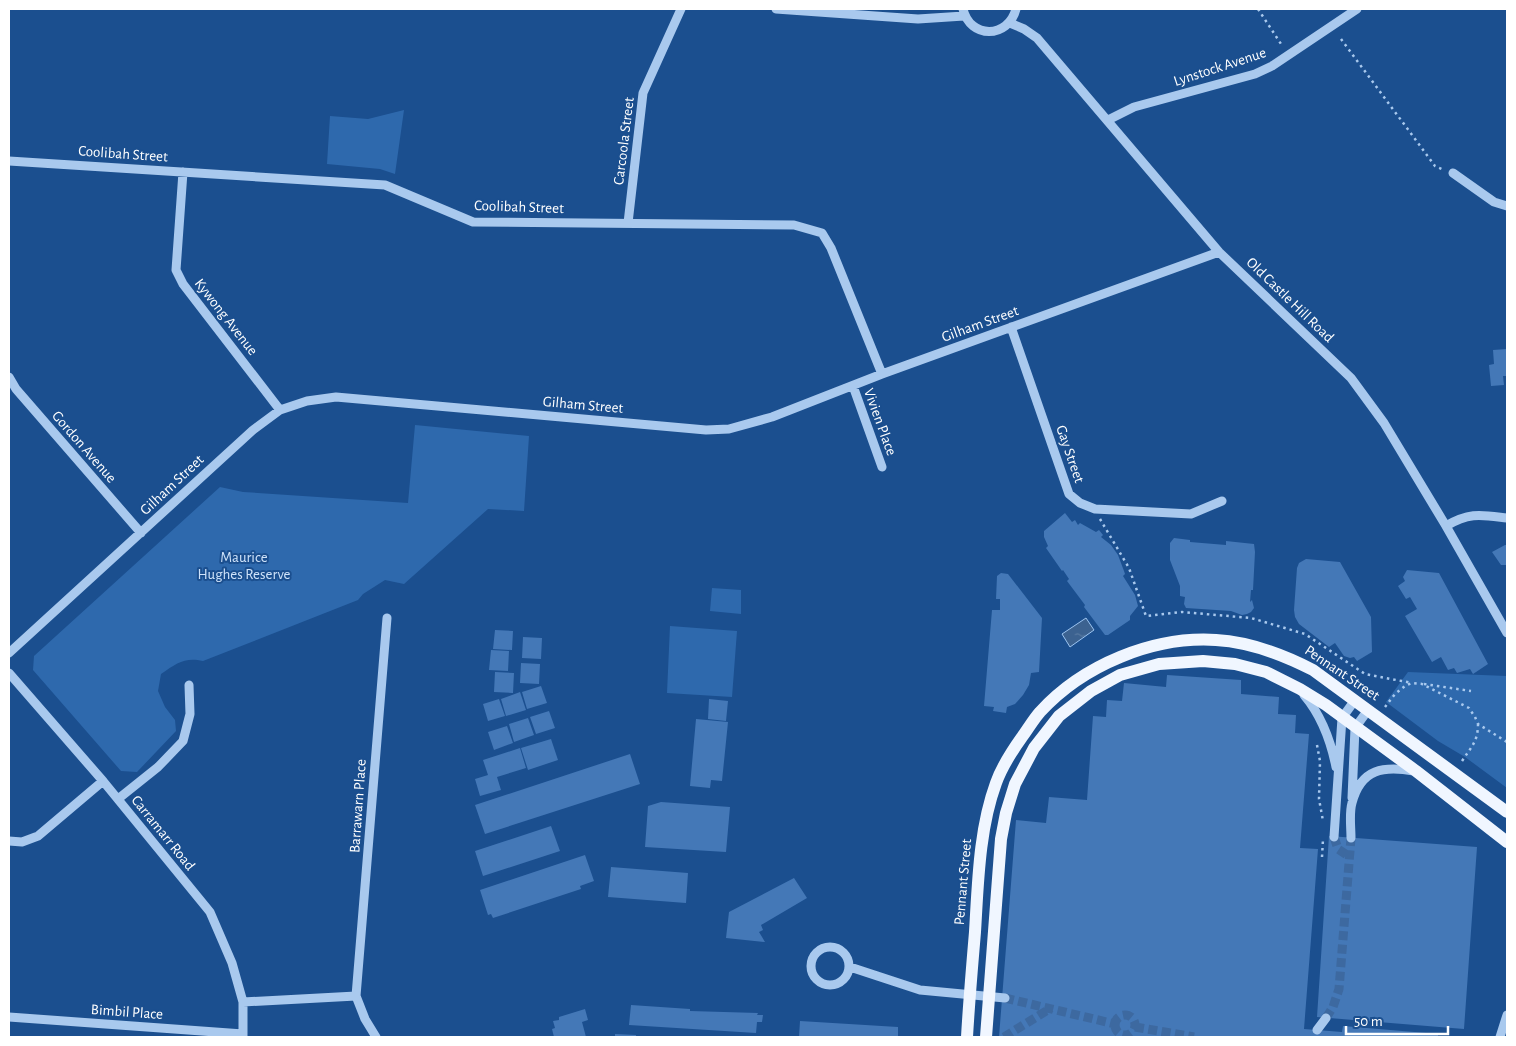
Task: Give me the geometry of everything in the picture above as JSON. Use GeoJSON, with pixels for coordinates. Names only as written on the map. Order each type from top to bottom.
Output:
{"type":"FeatureCollection","features":[{"type":"Feature","properties":{"kind":"main road","name":"Pennant Street"},"geometry":{"type":"LineString","coordinates":[[967,1037],[977,891],[985,823],[996,782],[1012,752],[1039,713],[1059,694],[1082,678],[1114,660],[1139,649],[1182,640],[1217,640],[1255,646],[1285,656],[1313,670],[1507,812]]}},
{"type":"Feature","properties":{"kind":"main road"},"geometry":{"type":"LineString","coordinates":[[986,1037],[1001,839],[1006,813],[1015,784],[1034,748],[1060,716],[1091,691],[1120,675],[1159,664],[1203,661],[1235,664],[1266,672],[1326,705],[1416,771],[1507,842]]}},
{"type":"Feature","properties":{"kind":"main road"},"geometry":{"type":"LineString","coordinates":[[1487,797],[1507,802]]}},
{"type":"Feature","properties":{"kind":"street","name":"Carcoola Street"},"geometry":{"type":"LineString","coordinates":[[628,223],[644,93],[680,9]]}},
{"type":"Feature","properties":{"kind":"street"},"geometry":{"type":"LineString","coordinates":[[776,9],[918,19],[964,12],[969,23],[985,32],[994,32],[1010,23],[1016,9]]}},
{"type":"Feature","properties":{"kind":"street","name":"Lynstock Avenue"},"geometry":{"type":"LineString","coordinates":[[1108,120],[1134,107],[1255,74],[1288,56],[1357,9]]}},
{"type":"Feature","properties":{"kind":"street","name":"Old Castle Hill Road"},"geometry":{"type":"LineString","coordinates":[[1010,23],[1024,29],[1037,38],[1219,252],[1351,378],[1384,423],[1507,633]]}},
{"type":"Feature","properties":{"kind":"street","name":"Coolibah Street"},"geometry":{"type":"LineString","coordinates":[[9,160],[386,185],[473,222],[794,225],[822,233],[882,374]]}},
{"type":"Feature","properties":{"kind":"street","name":"Kywong Avenue"},"geometry":{"type":"LineString","coordinates":[[183,172],[176,270],[183,284],[280,410]]}},
{"type":"Feature","properties":{"kind":"street"},"geometry":{"type":"LineString","coordinates":[[1453,174],[1494,202],[1507,206]]}},
{"type":"Feature","properties":{"kind":"street","name":"Gilham Street"},"geometry":{"type":"LineString","coordinates":[[9,653],[253,430],[280,410],[307,401],[336,397],[706,430],[729,429],[772,416],[882,374],[1219,252]]}},
{"type":"Feature","properties":{"kind":"street","name":"Gay Street"},"geometry":{"type":"LineString","coordinates":[[1011,327],[1069,494],[1080,504],[1094,509],[1191,514],[1222,500]]}},
{"type":"Feature","properties":{"kind":"street","name":"Gordon Avenue"},"geometry":{"type":"LineString","coordinates":[[9,377],[16,389],[141,533]]}},
{"type":"Feature","properties":{"kind":"street","name":"Vivien Place"},"geometry":{"type":"LineString","coordinates":[[853,386],[882,467]]}},
{"type":"Feature","properties":{"kind":"street"},"geometry":{"type":"LineString","coordinates":[[1446,526],[1459,518],[1470,515],[1507,518]]}},
{"type":"Feature","properties":{"kind":"street","name":"Barrawarn Place"},"geometry":{"type":"LineString","coordinates":[[356,996],[387,618]]}},
{"type":"Feature","properties":{"kind":"street","name":"Carramarr Road"},"geometry":{"type":"LineString","coordinates":[[9,673],[103,781],[210,912],[232,963],[244,1002],[243,1035]]}},
{"type":"Feature","properties":{"kind":"street"},"geometry":{"type":"LineString","coordinates":[[118,799],[158,767],[183,741],[190,714],[189,685]]}},
{"type":"Feature","properties":{"kind":"street"},"geometry":{"type":"LineString","coordinates":[[1300,689],[1312,704],[1322,723],[1333,755],[1338,780]]}},
{"type":"Feature","properties":{"kind":"street"},"geometry":{"type":"LineString","coordinates":[[1334,837],[1342,718],[1354,700]]}},
{"type":"Feature","properties":{"kind":"street"},"geometry":{"type":"LineString","coordinates":[[1351,838],[1355,728],[1368,710]]}},
{"type":"Feature","properties":{"kind":"street"},"geometry":{"type":"LineString","coordinates":[[1352,803],[1361,784],[1372,773],[1382,768],[1416,771]]}},
{"type":"Feature","properties":{"kind":"street"},"geometry":{"type":"LineString","coordinates":[[9,840],[22,842],[38,836],[103,781]]}},
{"type":"Feature","properties":{"kind":"street"},"geometry":{"type":"LineString","coordinates":[[832,946],[843,951],[847,956],[850,967],[844,979],[832,985],[819,982],[814,977],[811,964],[812,958],[820,949],[832,946]]}},
{"type":"Feature","properties":{"kind":"street"},"geometry":{"type":"LineString","coordinates":[[850,967],[920,990],[1004,998]]}},
{"type":"Feature","properties":{"kind":"street"},"geometry":{"type":"LineString","coordinates":[[244,1002],[356,996],[365,1019],[376,1037]]}},
{"type":"Feature","properties":{"kind":"street"},"geometry":{"type":"LineString","coordinates":[[1500,1037],[1507,1015]]}},
{"type":"Feature","properties":{"kind":"street","name":"Bimbil Place"},"geometry":{"type":"LineString","coordinates":[[9,1017],[243,1035]]}},
{"type":"Feature","properties":{"kind":"street"},"geometry":{"type":"LineString","coordinates":[[1316,1030],[1326,1018]]}},
{"type":"Feature","properties":{"kind":"path"},"geometry":{"type":"LineString","coordinates":[[1258,9],[1288,56]]}},
{"type":"Feature","properties":{"kind":"path"},"geometry":{"type":"LineString","coordinates":[[1341,39],[1435,166],[1453,174]]}},
{"type":"Feature","properties":{"kind":"path"},"geometry":{"type":"LineString","coordinates":[[1094,509],[1129,568],[1146,616],[1182,612],[1250,618],[1305,634],[1365,674],[1471,691]]}},
{"type":"Feature","properties":{"kind":"path"},"geometry":{"type":"LineString","coordinates":[[1384,708],[1395,694],[1412,683]]}},
{"type":"Feature","properties":{"kind":"path"},"geometry":{"type":"LineString","coordinates":[[1422,684],[1469,708],[1475,717],[1478,724],[1478,734],[1473,747],[1462,761]]}},
{"type":"Feature","properties":{"kind":"path"},"geometry":{"type":"LineString","coordinates":[[1478,724],[1507,742]]}},
{"type":"Feature","properties":{"kind":"path"},"geometry":{"type":"LineString","coordinates":[[1317,742],[1320,761],[1319,799],[1324,827]]}},
{"type":"Feature","properties":{"kind":"path"},"geometry":{"type":"LineString","coordinates":[[1322,857],[1324,834]]}},
{"type":"Feature","properties":{"kind":"green space"},"geometry":{"type":"Polygon","coordinates":[[[404,110],[395,174],[380,169],[327,164],[330,116],[368,119],[404,110]]]}},
{"type":"Feature","properties":{"kind":"green space","name":"Maurice Hughes Reserve"},"geometry":{"type":"Polygon","coordinates":[[[415,425],[529,436],[524,511],[488,509],[404,584],[385,580],[363,594],[358,600],[203,661],[186,660],[161,674],[158,691],[165,707],[175,720],[176,731],[137,772],[121,771],[33,670],[34,656],[220,487],[243,492],[408,503],[415,425]]]}},
{"type":"Feature","properties":{"kind":"green space"},"geometry":{"type":"Polygon","coordinates":[[[712,588],[741,590],[741,614],[710,611],[712,588]]]}},
{"type":"Feature","properties":{"kind":"green space"},"geometry":{"type":"Polygon","coordinates":[[[670,626],[737,631],[732,697],[667,693],[670,626]]]}},
{"type":"Feature","properties":{"kind":"green space"},"geometry":{"type":"Polygon","coordinates":[[[1408,672],[1507,676],[1507,788],[1465,757],[1438,741],[1386,702],[1408,672]]]}},
{"type":"Feature","properties":{"kind":"water"},"geometry":{"type":"Polygon","coordinates":[[[1086,618],[1094,630],[1070,647],[1062,634],[1086,618]]]}},
{"type":"Feature","properties":{"kind":"building"},"geometry":{"type":"Polygon","coordinates":[[[1507,349],[1507,376],[1503,376],[1504,385],[1491,386],[1489,365],[1494,364],[1493,350],[1507,349]]]}},
{"type":"Feature","properties":{"kind":"building"},"geometry":{"type":"Polygon","coordinates":[[[1065,513],[1072,522],[1075,520],[1078,525],[1080,523],[1096,532],[1099,530],[1103,535],[1101,537],[1111,545],[1118,555],[1125,574],[1123,576],[1135,595],[1138,606],[1130,616],[1130,620],[1108,635],[1105,635],[1084,607],[1085,605],[1067,581],[1069,579],[1046,548],[1048,546],[1044,537],[1044,531],[1065,513]]]}},
{"type":"Feature","properties":{"kind":"building"},"geometry":{"type":"Polygon","coordinates":[[[1174,538],[1190,540],[1190,542],[1226,545],[1226,541],[1254,544],[1253,590],[1251,590],[1250,602],[1252,600],[1254,608],[1251,612],[1242,615],[1231,611],[1186,608],[1184,604],[1185,597],[1180,596],[1180,586],[1170,560],[1170,543],[1174,538]]]}},
{"type":"Feature","properties":{"kind":"building"},"geometry":{"type":"Polygon","coordinates":[[[1507,545],[1507,565],[1501,565],[1492,552],[1507,545]]]}},
{"type":"Feature","properties":{"kind":"building"},"geometry":{"type":"Polygon","coordinates":[[[1306,559],[1340,562],[1371,617],[1372,652],[1357,661],[1354,657],[1344,656],[1335,643],[1329,647],[1299,624],[1295,617],[1297,568],[1299,563],[1306,559]]]}},
{"type":"Feature","properties":{"kind":"building"},"geometry":{"type":"Polygon","coordinates":[[[1407,570],[1439,573],[1488,664],[1473,674],[1470,669],[1457,673],[1454,668],[1448,670],[1441,657],[1432,662],[1405,616],[1417,609],[1410,597],[1406,599],[1398,586],[1405,581],[1403,577],[1407,570]]]}},
{"type":"Feature","properties":{"kind":"building"},"geometry":{"type":"Polygon","coordinates":[[[1001,573],[1008,574],[1042,618],[1039,672],[1031,673],[1029,685],[1023,695],[1015,704],[1007,707],[1006,713],[993,711],[994,707],[984,706],[992,610],[1000,610],[1000,599],[996,599],[997,576],[1001,573]]]}},
{"type":"Feature","properties":{"kind":"building"},"geometry":{"type":"Polygon","coordinates":[[[495,630],[513,631],[512,650],[493,649],[495,630]]]}},
{"type":"Feature","properties":{"kind":"building"},"geometry":{"type":"Polygon","coordinates":[[[523,637],[542,638],[541,659],[522,658],[523,637]]]}},
{"type":"Feature","properties":{"kind":"building"},"geometry":{"type":"Polygon","coordinates":[[[491,650],[509,651],[508,671],[489,670],[491,650]]]}},
{"type":"Feature","properties":{"kind":"building"},"geometry":{"type":"Polygon","coordinates":[[[521,663],[540,664],[539,684],[520,683],[521,663]]]}},
{"type":"Feature","properties":{"kind":"building"},"geometry":{"type":"Polygon","coordinates":[[[495,672],[514,673],[513,693],[494,692],[495,672]]]}},
{"type":"Feature","properties":{"kind":"building"},"geometry":{"type":"Polygon","coordinates":[[[1167,675],[1241,680],[1241,694],[1279,697],[1278,714],[1296,715],[1295,733],[1309,734],[1300,848],[1318,849],[1304,1029],[1342,1032],[1343,1026],[1438,1034],[1438,1037],[999,1037],[1016,820],[1046,823],[1049,797],[1087,800],[1093,716],[1106,717],[1107,700],[1122,701],[1124,683],[1166,687],[1167,675]]]}},
{"type":"Feature","properties":{"kind":"building"},"geometry":{"type":"Polygon","coordinates":[[[541,686],[547,703],[527,709],[522,692],[541,686]]]}},
{"type":"Feature","properties":{"kind":"building"},"geometry":{"type":"Polygon","coordinates":[[[520,692],[526,710],[506,716],[501,699],[520,692]]]}},
{"type":"Feature","properties":{"kind":"building"},"geometry":{"type":"Polygon","coordinates":[[[499,699],[505,716],[488,721],[483,704],[499,699]]]}},
{"type":"Feature","properties":{"kind":"building"},"geometry":{"type":"Polygon","coordinates":[[[709,699],[728,701],[726,721],[708,719],[709,699]]]}},
{"type":"Feature","properties":{"kind":"building"},"geometry":{"type":"Polygon","coordinates":[[[549,711],[555,728],[536,734],[530,717],[549,711]]]}},
{"type":"Feature","properties":{"kind":"building"},"geometry":{"type":"Polygon","coordinates":[[[528,718],[534,735],[514,742],[509,724],[528,718]]]}},
{"type":"Feature","properties":{"kind":"building"},"geometry":{"type":"Polygon","coordinates":[[[696,719],[728,722],[722,781],[711,780],[710,788],[690,786],[696,719]]]}},
{"type":"Feature","properties":{"kind":"building"},"geometry":{"type":"Polygon","coordinates":[[[507,726],[513,743],[494,750],[488,732],[507,726]]]}},
{"type":"Feature","properties":{"kind":"building"},"geometry":{"type":"Polygon","coordinates":[[[551,739],[558,760],[528,770],[521,748],[551,739]]]}},
{"type":"Feature","properties":{"kind":"building"},"geometry":{"type":"Polygon","coordinates":[[[520,748],[526,768],[497,777],[501,790],[480,796],[475,779],[488,775],[483,760],[520,748]]]}},
{"type":"Feature","properties":{"kind":"building"},"geometry":{"type":"Polygon","coordinates":[[[630,754],[640,784],[485,834],[475,805],[630,754]]]}},
{"type":"Feature","properties":{"kind":"building"},"geometry":{"type":"Polygon","coordinates":[[[661,802],[730,807],[726,852],[645,847],[648,806],[661,802]]]}},
{"type":"Feature","properties":{"kind":"building"},"geometry":{"type":"Polygon","coordinates":[[[551,826],[560,851],[483,876],[475,851],[551,826]]]}},
{"type":"Feature","properties":{"kind":"building"},"geometry":{"type":"Polygon","coordinates":[[[1329,836],[1477,847],[1464,1029],[1317,1017],[1329,836]]]}},
{"type":"Feature","properties":{"kind":"building"},"geometry":{"type":"Polygon","coordinates":[[[585,855],[594,881],[580,886],[581,889],[493,918],[491,914],[488,915],[480,890],[585,855]]]}},
{"type":"Feature","properties":{"kind":"building"},"geometry":{"type":"Polygon","coordinates":[[[611,867],[688,873],[686,903],[608,897],[611,867]]]}},
{"type":"Feature","properties":{"kind":"building"},"geometry":{"type":"Polygon","coordinates":[[[794,878],[807,898],[761,925],[763,930],[759,932],[765,942],[726,938],[729,912],[794,878]]]}},
{"type":"Feature","properties":{"kind":"building"},"geometry":{"type":"Polygon","coordinates":[[[631,1005],[690,1009],[690,1011],[758,1013],[757,1015],[763,1015],[762,1022],[757,1022],[756,1033],[629,1025],[631,1005]]]}},
{"type":"Feature","properties":{"kind":"building"},"geometry":{"type":"Polygon","coordinates":[[[585,1009],[588,1020],[582,1022],[586,1037],[554,1037],[552,1029],[555,1028],[553,1021],[559,1020],[559,1017],[585,1009]]]}},
{"type":"Feature","properties":{"kind":"building"},"geometry":{"type":"Polygon","coordinates":[[[800,1021],[898,1027],[898,1037],[799,1037],[800,1021]]]}},
{"type":"Feature","properties":{"kind":"building"},"geometry":{"type":"Polygon","coordinates":[[[615,1034],[636,1035],[636,1037],[615,1037],[615,1034]]]}},
{"type":"Feature","properties":{"kind":"tunnel"},"geometry":{"type":"LineString","coordinates":[[1334,837],[1338,849],[1350,857]]}},
{"type":"Feature","properties":{"kind":"tunnel"},"geometry":{"type":"LineString","coordinates":[[1326,1018],[1333,1007],[1339,989],[1351,838]]}},
{"type":"Feature","properties":{"kind":"tunnel"},"geometry":{"type":"LineString","coordinates":[[1005,998],[1115,1024]]}},
{"type":"Feature","properties":{"kind":"tunnel"},"geometry":{"type":"LineString","coordinates":[[1004,1037],[1051,1008]]}},
{"type":"Feature","properties":{"kind":"tunnel"},"geometry":{"type":"LineString","coordinates":[[1125,1015],[1132,1018],[1135,1025],[1132,1032],[1125,1035],[1118,1032],[1115,1025],[1118,1018],[1125,1015]]}},
{"type":"Feature","properties":{"kind":"tunnel"},"geometry":{"type":"LineString","coordinates":[[1135,1027],[1194,1037]]}}]}
